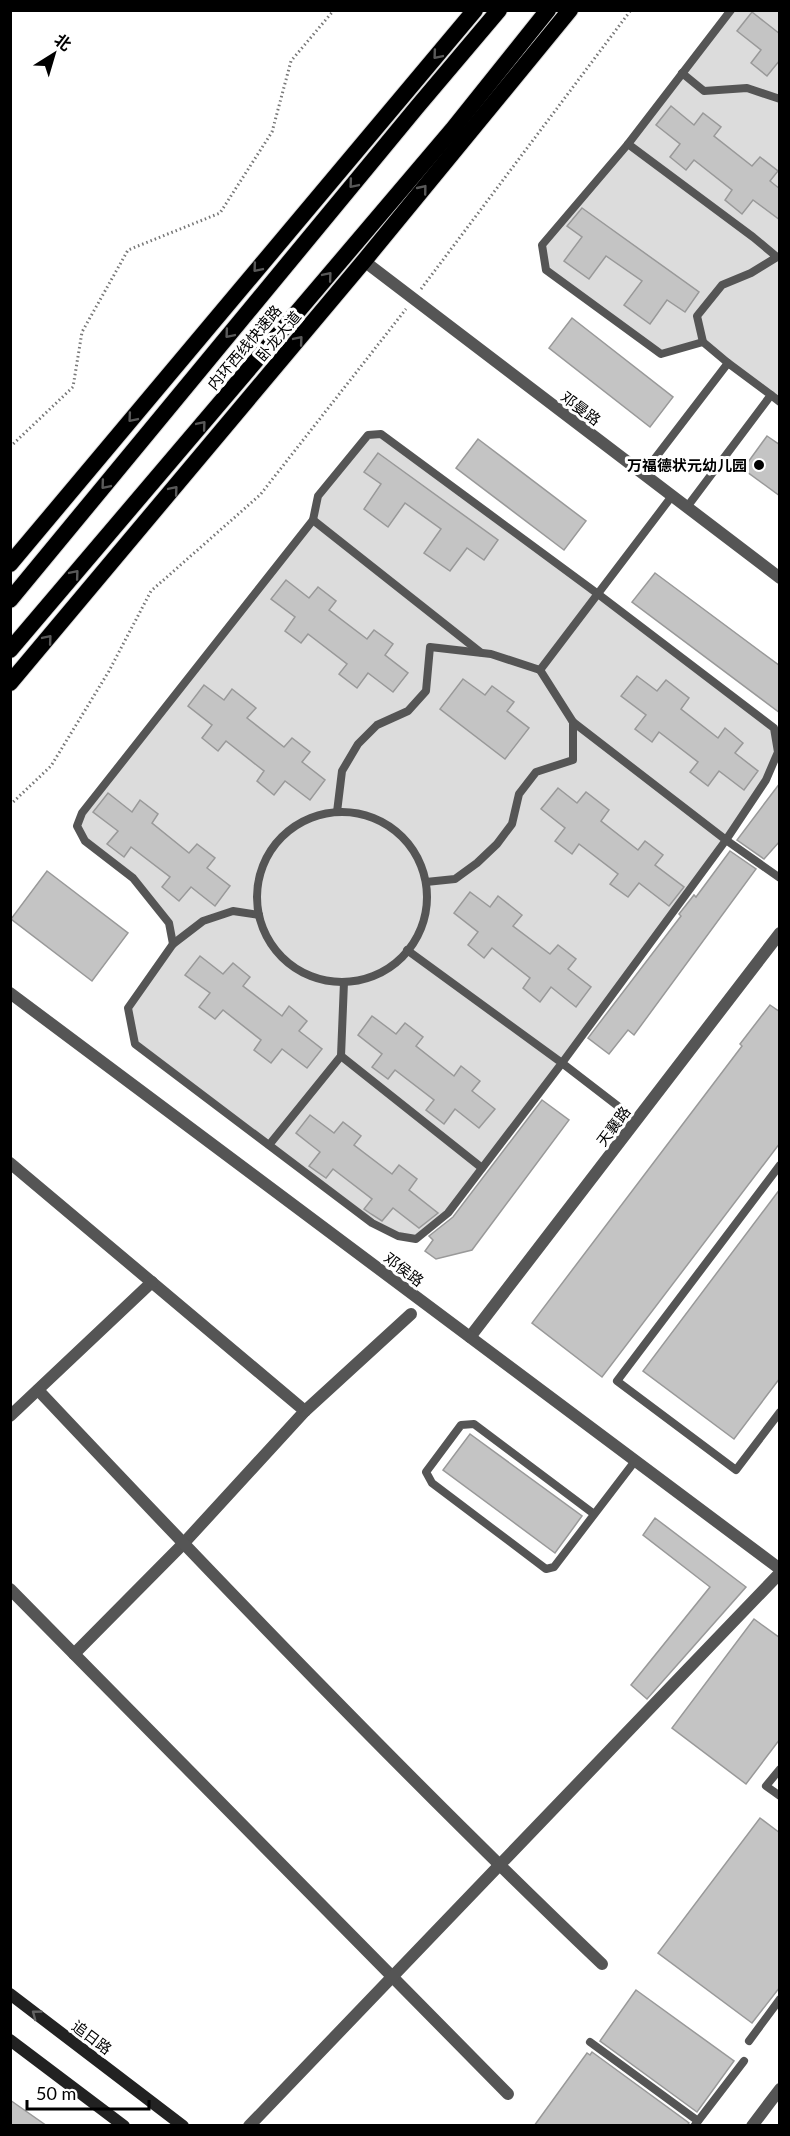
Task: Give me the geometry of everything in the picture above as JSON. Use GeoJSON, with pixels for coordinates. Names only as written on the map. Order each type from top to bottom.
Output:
{"type":"FeatureCollection","features":[{"type":"Feature","properties":{"kind":"highway"},"geometry":{"type":"LineString","coordinates":[[10,564],[475,10]]}},
{"type":"Feature","properties":{"kind":"highway"},"geometry":{"type":"LineString","coordinates":[[417,107],[487,10]]}},
{"type":"Feature","properties":{"kind":"highway","name":"内环西线快速路"},"geometry":{"type":"LineString","coordinates":[[10,600],[499,10]]}},
{"type":"Feature","properties":{"kind":"highway","name":"内环西线快速路"},"geometry":{"type":"LineString","coordinates":[[10,650],[452,130],[548,10]]}},
{"type":"Feature","properties":{"kind":"highway"},"geometry":{"type":"LineString","coordinates":[[452,130],[546,28],[569,10]]}},
{"type":"Feature","properties":{"kind":"highway","name":"卧龙大道"},"geometry":{"type":"LineString","coordinates":[[10,683],[364,261],[569,10]]}},
{"type":"Feature","properties":{"kind":"main road","name":"追日路"},"geometry":{"type":"LineString","coordinates":[[10,1994],[183,2126]]}},
{"type":"Feature","properties":{"kind":"main road"},"geometry":{"type":"LineString","coordinates":[[10,2040],[123,2126]]}},
{"type":"Feature","properties":{"kind":"street","name":"邓曼路"},"geometry":{"type":"LineString","coordinates":[[364,261],[780,578]]}},
{"type":"Feature","properties":{"kind":"street","name":"天襄路"},"geometry":{"type":"LineString","coordinates":[[470,1337],[780,933]]}},
{"type":"Feature","properties":{"kind":"street","name":"邓侯路"},"geometry":{"type":"LineString","coordinates":[[10,993],[780,1571]]}},
{"type":"Feature","properties":{"kind":"street"},"geometry":{"type":"LineString","coordinates":[[10,1163],[305,1411]]}},
{"type":"Feature","properties":{"kind":"street"},"geometry":{"type":"LineString","coordinates":[[10,1416],[152,1282]]}},
{"type":"Feature","properties":{"kind":"street"},"geometry":{"type":"LineString","coordinates":[[74,1654],[183,1544],[305,1411],[411,1314]]}},
{"type":"Feature","properties":{"kind":"street"},"geometry":{"type":"LineString","coordinates":[[38,1390],[183,1544],[499,1865],[602,1964]]}},
{"type":"Feature","properties":{"kind":"street"},"geometry":{"type":"LineString","coordinates":[[249,2126],[780,1571]]}},
{"type":"Feature","properties":{"kind":"street"},"geometry":{"type":"LineString","coordinates":[[10,1589],[508,2094]]}},
{"type":"Feature","properties":{"kind":"street"},"geometry":{"type":"LineString","coordinates":[[752,2126],[780,2089]]}},
{"type":"Feature","properties":{"kind":"lane"},"geometry":{"type":"LineString","coordinates":[[703,342],[661,354],[546,270],[542,245],[628,144],[730,10]]}},
{"type":"Feature","properties":{"kind":"lane"},"geometry":{"type":"LineString","coordinates":[[682,73],[704,91],[747,88],[780,99]]}},
{"type":"Feature","properties":{"kind":"lane"},"geometry":{"type":"LineString","coordinates":[[628,144],[778,256],[751,273],[722,285],[697,316],[703,342],[780,402]]}},
{"type":"Feature","properties":{"kind":"lane"},"geometry":{"type":"LineString","coordinates":[[643,474],[728,363]]}},
{"type":"Feature","properties":{"kind":"lane"},"geometry":{"type":"LineString","coordinates":[[687,507],[771,395]]}},
{"type":"Feature","properties":{"kind":"lane"},"geometry":{"type":"LineString","coordinates":[[173,944],[169,923],[133,878],[85,841],[77,826],[82,813],[313,520],[318,496],[368,435],[381,434],[598,594],[774,728],[778,752],[766,780],[726,840],[448,1213],[416,1239],[398,1236],[372,1223],[135,1044],[128,1008],[173,944],[203,921],[233,911],[259,915]]}},
{"type":"Feature","properties":{"kind":"lane"},"geometry":{"type":"LineString","coordinates":[[540,670],[672,496]]}},
{"type":"Feature","properties":{"kind":"lane"},"geometry":{"type":"LineString","coordinates":[[313,520],[480,652]]}},
{"type":"Feature","properties":{"kind":"lane"},"geometry":{"type":"LineString","coordinates":[[337,812],[342,771],[358,744],[377,725],[408,711],[426,691],[430,647],[480,652],[540,670],[573,722],[726,840],[780,878]]}},
{"type":"Feature","properties":{"kind":"lane"},"geometry":{"type":"LineString","coordinates":[[426,882],[454,879],[477,863],[497,844],[512,824],[519,794],[536,772],[573,760],[573,722]]}},
{"type":"Feature","properties":{"kind":"lane"},"geometry":{"type":"LineString","coordinates":[[337,812],[362,814],[384,823],[398,833],[418,859],[426,882],[426,911],[417,939],[398,962],[373,977],[344,982],[315,978],[289,964],[270,942],[259,915],[257,885],[266,858],[284,834],[308,818],[337,812]]}},
{"type":"Feature","properties":{"kind":"lane"},"geometry":{"type":"LineString","coordinates":[[407,950],[636,1120]]}},
{"type":"Feature","properties":{"kind":"lane"},"geometry":{"type":"LineString","coordinates":[[269,1145],[341,1056],[344,982]]}},
{"type":"Feature","properties":{"kind":"lane"},"geometry":{"type":"LineString","coordinates":[[341,1056],[482,1168]]}},
{"type":"Feature","properties":{"kind":"lane"},"geometry":{"type":"LineString","coordinates":[[780,1165],[617,1382],[736,1470],[780,1412]]}},
{"type":"Feature","properties":{"kind":"lane"},"geometry":{"type":"LineString","coordinates":[[594,1514],[474,1424],[460,1425],[426,1472],[432,1483],[546,1569],[554,1567],[635,1461]]}},
{"type":"Feature","properties":{"kind":"lane"},"geometry":{"type":"LineString","coordinates":[[780,1769],[766,1786],[780,1796]]}},
{"type":"Feature","properties":{"kind":"lane"},"geometry":{"type":"LineString","coordinates":[[749,2041],[780,1999]]}},
{"type":"Feature","properties":{"kind":"lane"},"geometry":{"type":"LineString","coordinates":[[590,2042],[696,2123],[744,2061]]}},
{"type":"Feature","properties":{"kind":"path"},"geometry":{"type":"LineString","coordinates":[[10,447],[73,387],[82,332],[128,250],[220,213],[272,132],[291,62],[334,10]]}},
{"type":"Feature","properties":{"kind":"path"},"geometry":{"type":"LineString","coordinates":[[10,805],[51,766],[109,671],[151,591],[260,495],[413,299],[631,10]]}},
{"type":"Feature","properties":{"kind":"shaded area"},"geometry":{"type":"Polygon","coordinates":[[[731,11],[779,11],[779,402],[703,342],[661,354],[546,270],[542,245],[731,11]]]}},
{"type":"Feature","properties":{"kind":"shaded area"},"geometry":{"type":"Polygon","coordinates":[[[381,434],[774,728],[778,752],[766,780],[448,1213],[416,1239],[372,1223],[135,1044],[128,1008],[173,944],[169,923],[133,878],[85,841],[77,826],[313,520],[318,496],[368,435],[381,434]]]}},
{"type":"Feature","properties":{"kind":"building"},"geometry":{"type":"Polygon","coordinates":[[[752,12],[780,34],[780,60],[767,76],[751,63],[761,50],[737,31],[752,12]]]}},
{"type":"Feature","properties":{"kind":"building"},"geometry":{"type":"Polygon","coordinates":[[[671,106],[694,125],[703,113],[721,127],[714,136],[752,166],[760,157],[778,171],[770,181],[780,189],[780,220],[753,200],[742,214],[725,200],[732,190],[694,160],[686,170],[670,157],[680,144],[656,125],[671,106]]]}},
{"type":"Feature","properties":{"kind":"building"},"geometry":{"type":"Polygon","coordinates":[[[582,208],[699,292],[685,312],[667,300],[650,324],[624,305],[642,281],[606,256],[589,279],[564,261],[582,237],[567,226],[582,208]]]}},
{"type":"Feature","properties":{"kind":"building"},"geometry":{"type":"Polygon","coordinates":[[[572,318],[673,397],[650,427],[549,348],[572,318]]]}},
{"type":"Feature","properties":{"kind":"building"},"geometry":{"type":"Polygon","coordinates":[[[767,436],[780,445],[780,496],[743,469],[767,436]]]}},
{"type":"Feature","properties":{"kind":"building"},"geometry":{"type":"Polygon","coordinates":[[[478,439],[586,521],[564,550],[456,468],[478,439]]]}},
{"type":"Feature","properties":{"kind":"building"},"geometry":{"type":"Polygon","coordinates":[[[378,453],[498,540],[484,560],[467,548],[450,571],[424,553],[441,529],[405,503],[388,527],[364,509],[381,484],[364,472],[378,453]]]}},
{"type":"Feature","properties":{"kind":"building"},"geometry":{"type":"Polygon","coordinates":[[[655,573],[780,666],[780,713],[632,602],[655,573]]]}},
{"type":"Feature","properties":{"kind":"building"},"geometry":{"type":"Polygon","coordinates":[[[286,580],[309,598],[318,587],[336,601],[329,610],[367,639],[374,630],[393,644],[385,655],[408,673],[393,692],[368,673],[357,688],[339,674],[347,664],[308,634],[301,643],[285,631],[295,617],[271,599],[286,580]]]}},
{"type":"Feature","properties":{"kind":"building"},"geometry":{"type":"Polygon","coordinates":[[[637,676],[657,691],[666,680],[689,698],[681,709],[718,738],[725,728],[743,743],[735,753],[758,771],[744,790],[719,771],[708,786],[690,772],[698,762],[659,732],[652,742],[635,729],[646,715],[621,696],[637,676]]]}},
{"type":"Feature","properties":{"kind":"building"},"geometry":{"type":"Polygon","coordinates":[[[463,679],[485,695],[492,686],[514,702],[507,711],[529,728],[505,759],[440,709],[463,679]]]}},
{"type":"Feature","properties":{"kind":"building"},"geometry":{"type":"Polygon","coordinates":[[[204,685],[224,700],[232,689],[256,708],[247,718],[284,747],[292,738],[310,752],[302,762],[325,780],[310,800],[285,781],[274,795],[257,781],[264,771],[226,741],[218,751],[202,738],[212,725],[188,706],[204,685]]]}},
{"type":"Feature","properties":{"kind":"building"},"geometry":{"type":"Polygon","coordinates":[[[780,783],[780,841],[764,859],[737,840],[780,783]]]}},
{"type":"Feature","properties":{"kind":"building"},"geometry":{"type":"Polygon","coordinates":[[[558,788],[577,803],[586,792],[609,810],[601,821],[638,850],[645,841],[663,855],[655,865],[684,887],[669,906],[639,883],[628,897],[610,884],[618,874],[579,844],[572,854],[555,841],[565,828],[541,809],[558,788]]]}},
{"type":"Feature","properties":{"kind":"building"},"geometry":{"type":"Polygon","coordinates":[[[108,793],[132,812],[140,800],[158,814],[152,823],[189,853],[197,844],[215,858],[207,868],[230,886],[215,906],[191,887],[179,901],[162,887],[170,877],[131,847],[124,857],[107,844],[118,831],[93,812],[108,793]]]}},
{"type":"Feature","properties":{"kind":"building"},"geometry":{"type":"Polygon","coordinates":[[[730,851],[756,869],[634,1035],[628,1030],[609,1054],[588,1038],[681,916],[679,914],[694,895],[696,897],[730,851]]]}},
{"type":"Feature","properties":{"kind":"building"},"geometry":{"type":"Polygon","coordinates":[[[47,871],[128,933],[92,981],[11,919],[47,871]]]}},
{"type":"Feature","properties":{"kind":"building"},"geometry":{"type":"Polygon","coordinates":[[[470,892],[490,907],[498,896],[522,915],[513,926],[550,954],[558,945],[576,959],[568,969],[591,987],[576,1007],[551,987],[540,1002],[523,988],[530,978],[492,948],[484,958],[468,945],[478,932],[454,913],[470,892]]]}},
{"type":"Feature","properties":{"kind":"building"},"geometry":{"type":"Polygon","coordinates":[[[200,956],[223,974],[233,963],[250,977],[243,986],[282,1016],[289,1006],[307,1021],[299,1031],[322,1049],[307,1068],[282,1049],[271,1063],[254,1050],[261,1040],[223,1010],[215,1019],[199,1007],[210,993],[185,975],[200,956]]]}},
{"type":"Feature","properties":{"kind":"building"},"geometry":{"type":"Polygon","coordinates":[[[770,1005],[780,1012],[780,1143],[602,1377],[532,1323],[742,1046],[740,1044],[770,1005]]]}},
{"type":"Feature","properties":{"kind":"building"},"geometry":{"type":"Polygon","coordinates":[[[372,1016],[396,1034],[405,1023],[423,1037],[416,1046],[454,1076],[461,1066],[480,1081],[472,1091],[495,1109],[479,1128],[455,1109],[444,1124],[426,1110],[434,1100],[395,1070],[388,1079],[372,1067],[382,1054],[358,1035],[372,1016]]]}},
{"type":"Feature","properties":{"kind":"building"},"geometry":{"type":"Polygon","coordinates":[[[542,1100],[569,1120],[472,1250],[436,1259],[425,1251],[433,1240],[429,1236],[453,1217],[542,1100]]]}},
{"type":"Feature","properties":{"kind":"building"},"geometry":{"type":"Polygon","coordinates":[[[310,1115],[334,1133],[343,1122],[361,1136],[354,1145],[392,1174],[399,1165],[417,1179],[409,1190],[438,1213],[419,1228],[393,1208],[382,1221],[364,1209],[372,1199],[333,1169],[326,1178],[309,1166],[320,1152],[296,1133],[310,1115]]]}},
{"type":"Feature","properties":{"kind":"building"},"geometry":{"type":"Polygon","coordinates":[[[780,1189],[780,1378],[734,1439],[643,1371],[780,1189]]]}},
{"type":"Feature","properties":{"kind":"building"},"geometry":{"type":"Polygon","coordinates":[[[470,1434],[582,1516],[555,1553],[443,1470],[470,1434]]]}},
{"type":"Feature","properties":{"kind":"building"},"geometry":{"type":"Polygon","coordinates":[[[655,1518],[746,1587],[647,1699],[631,1685],[710,1587],[643,1535],[655,1518]]]}},
{"type":"Feature","properties":{"kind":"building"},"geometry":{"type":"Polygon","coordinates":[[[754,1619],[780,1638],[780,1739],[746,1784],[672,1728],[754,1619]]]}},
{"type":"Feature","properties":{"kind":"building"},"geometry":{"type":"Polygon","coordinates":[[[760,1818],[780,1833],[780,1987],[752,2023],[658,1953],[760,1818]]]}},
{"type":"Feature","properties":{"kind":"building"},"geometry":{"type":"Polygon","coordinates":[[[636,1990],[734,2061],[697,2112],[600,2041],[636,1990]]]}},
{"type":"Feature","properties":{"kind":"building"},"geometry":{"type":"Polygon","coordinates":[[[592,2052],[689,2123],[687,2126],[534,2126],[587,2053],[590,2055],[592,2052]]]}},
{"type":"Feature","properties":{"kind":"building"},"geometry":{"type":"Polygon","coordinates":[[[10,2100],[47,2126],[10,2126],[10,2100]]]}},
{"type":"Feature","properties":{"kind":"place","name":"万福德状元幼儿园"},"geometry":{"type":"Point","coordinates":[759,465]}}]}
